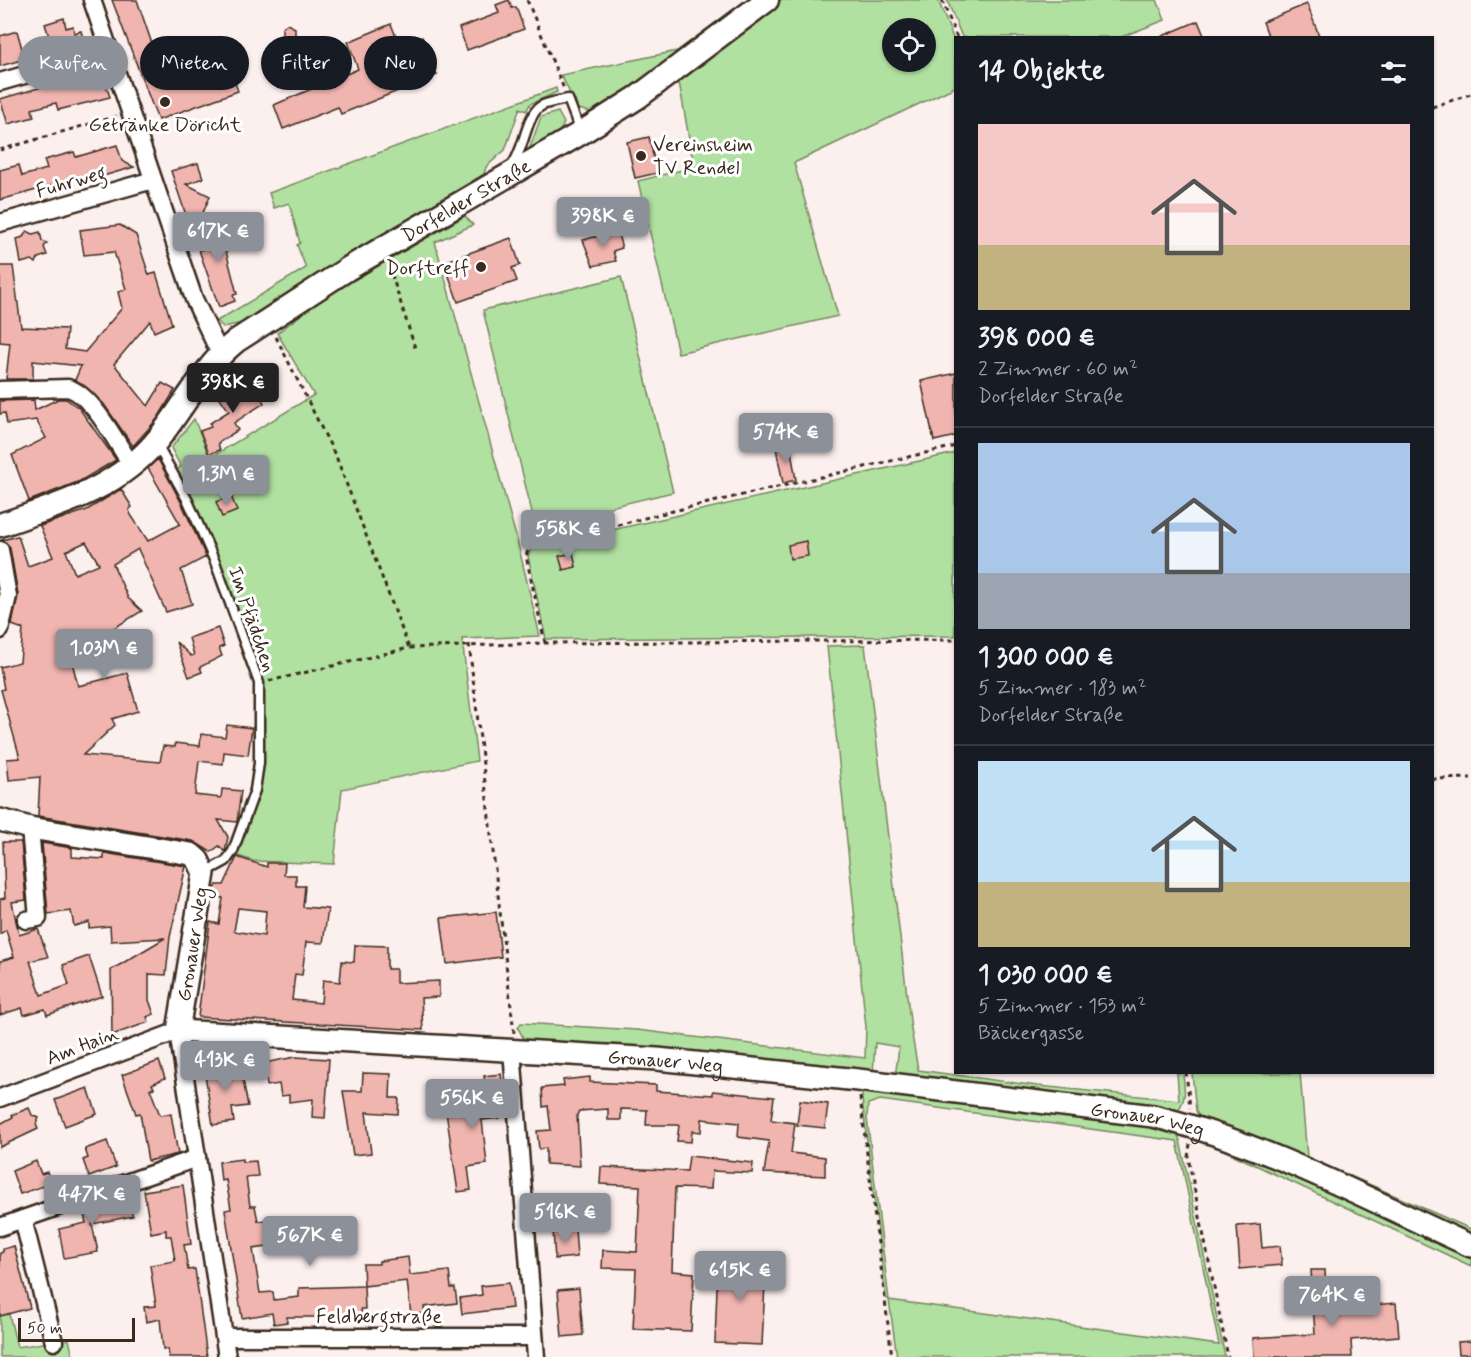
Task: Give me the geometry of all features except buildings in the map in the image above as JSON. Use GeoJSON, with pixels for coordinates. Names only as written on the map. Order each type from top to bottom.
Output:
{"type":"FeatureCollection","features":[{"type":"Feature","properties":{"kind":"main road","name":"Dorfelder Straße"},"geometry":{"type":"LineString","coordinates":[[0,525],[80,498],[132,466],[155,442],[220,354],[267,320],[638,97],[767,0]]}},
{"type":"Feature","properties":{"kind":"street"},"geometry":{"type":"LineString","coordinates":[[92,0],[104,36]]}},
{"type":"Feature","properties":{"kind":"street"},"geometry":{"type":"LineString","coordinates":[[0,82],[18,77]]}},
{"type":"Feature","properties":{"kind":"street"},"geometry":{"type":"LineString","coordinates":[[122,90],[194,299],[220,354]]}},
{"type":"Feature","properties":{"kind":"street","name":"Fuhrweg"},"geometry":{"type":"LineString","coordinates":[[0,223],[153,180]]}},
{"type":"Feature","properties":{"kind":"street"},"geometry":{"type":"LineString","coordinates":[[0,390],[68,388],[78,391],[91,405],[132,466]]}},
{"type":"Feature","properties":{"kind":"street"},"geometry":{"type":"LineString","coordinates":[[0,550],[8,596],[0,630]]}},
{"type":"Feature","properties":{"kind":"street","name":"Gronauer Weg"},"geometry":{"type":"LineString","coordinates":[[0,820],[30,828],[191,854],[198,860],[204,873],[178,1031],[657,1059],[858,1080],[1153,1116],[1192,1125],[1268,1154],[1471,1246]]}},
{"type":"Feature","properties":{"kind":"street"},"geometry":{"type":"LineString","coordinates":[[26,920],[38,918],[30,828]]}},
{"type":"Feature","properties":{"kind":"street"},"geometry":{"type":"LineString","coordinates":[[178,1031],[228,1357]]}},
{"type":"Feature","properties":{"kind":"street","name":"Am Hain"},"geometry":{"type":"LineString","coordinates":[[0,1098],[178,1031]]}},
{"type":"Feature","properties":{"kind":"street"},"geometry":{"type":"LineString","coordinates":[[512,1050],[526,1205],[536,1357]]}},
{"type":"Feature","properties":{"kind":"street"},"geometry":{"type":"LineString","coordinates":[[0,1227],[197,1158]]}},
{"type":"Feature","properties":{"kind":"street"},"geometry":{"type":"LineString","coordinates":[[23,1219],[54,1342]]}},
{"type":"Feature","properties":{"kind":"street","name":"Feldbergstraße"},"geometry":{"type":"LineString","coordinates":[[225,1337],[534,1337]]}},
{"type":"Feature","properties":{"kind":"lane"},"geometry":{"type":"LineString","coordinates":[[502,178],[517,159],[536,111],[541,106],[568,99],[581,133]]}},
{"type":"Feature","properties":{"kind":"lane","name":"Im Pfädchen"},"geometry":{"type":"LineString","coordinates":[[155,442],[188,501],[215,562],[259,683],[259,763],[255,790],[233,851],[226,861],[204,873]]}},
{"type":"Feature","properties":{"kind":"path"},"geometry":{"type":"LineString","coordinates":[[527,0],[568,99]]}},
{"type":"Feature","properties":{"kind":"path"},"geometry":{"type":"LineString","coordinates":[[942,0],[956,36]]}},
{"type":"Feature","properties":{"kind":"path"},"geometry":{"type":"LineString","coordinates":[[1434,106],[1471,94]]}},
{"type":"Feature","properties":{"kind":"path"},"geometry":{"type":"LineString","coordinates":[[0,150],[130,112]]}},
{"type":"Feature","properties":{"kind":"path"},"geometry":{"type":"LineString","coordinates":[[389,270],[395,278],[416,351]]}},
{"type":"Feature","properties":{"kind":"path"},"geometry":{"type":"LineString","coordinates":[[267,320],[337,459],[409,648]]}},
{"type":"Feature","properties":{"kind":"path"},"geometry":{"type":"LineString","coordinates":[[545,643],[526,556],[529,548],[660,514],[697,508],[954,446]]}},
{"type":"Feature","properties":{"kind":"path"},"geometry":{"type":"LineString","coordinates":[[259,683],[409,648],[545,643],[954,640]]}},
{"type":"Feature","properties":{"kind":"path"},"geometry":{"type":"LineString","coordinates":[[469,645],[514,1029],[512,1050]]}},
{"type":"Feature","properties":{"kind":"path"},"geometry":{"type":"LineString","coordinates":[[1434,778],[1471,778]]}},
{"type":"Feature","properties":{"kind":"path"},"geometry":{"type":"LineString","coordinates":[[1186,1074],[1192,1125],[1188,1156],[1228,1357]]}},
{"type":"Feature","properties":{"kind":"path"},"geometry":{"type":"LineString","coordinates":[[858,1080],[892,1357]]}},
{"type":"Feature","properties":{"kind":"green space"},"geometry":{"type":"Polygon","coordinates":[[[746,0],[755,0],[599,114],[578,109],[561,75],[677,51],[746,0]]]}},
{"type":"Feature","properties":{"kind":"green space"},"geometry":{"type":"Polygon","coordinates":[[[780,0],[938,0],[954,40],[954,87],[794,163],[838,316],[678,353],[638,181],[694,167],[678,76],[780,0]]]}},
{"type":"Feature","properties":{"kind":"green space"},"geometry":{"type":"Polygon","coordinates":[[[947,0],[1157,0],[1165,20],[1124,36],[962,36],[947,0]]]}},
{"type":"Feature","properties":{"kind":"green space"},"geometry":{"type":"Polygon","coordinates":[[[556,88],[557,92],[530,104],[526,111],[520,108],[505,150],[486,167],[484,174],[243,323],[223,327],[217,321],[306,268],[297,245],[300,243],[289,203],[274,208],[269,193],[556,88]]]}},
{"type":"Feature","properties":{"kind":"green space"},"geometry":{"type":"Polygon","coordinates":[[[558,112],[564,123],[558,133],[531,152],[529,150],[541,117],[558,112]]]}},
{"type":"Feature","properties":{"kind":"green space"},"geometry":{"type":"Polygon","coordinates":[[[465,216],[473,225],[435,242],[518,544],[540,636],[462,639],[477,761],[342,789],[334,864],[253,861],[235,855],[257,796],[262,688],[220,560],[176,470],[181,467],[171,448],[194,419],[210,458],[314,395],[277,333],[325,297],[465,216]]]}},
{"type":"Feature","properties":{"kind":"green space"},"geometry":{"type":"Polygon","coordinates":[[[621,277],[673,492],[535,525],[483,310],[621,277]]]}},
{"type":"Feature","properties":{"kind":"green space"},"geometry":{"type":"Polygon","coordinates":[[[954,453],[954,636],[546,639],[528,556],[532,548],[954,453]]]}},
{"type":"Feature","properties":{"kind":"green space"},"geometry":{"type":"Polygon","coordinates":[[[865,645],[911,1029],[918,1070],[1038,1086],[1179,1100],[1177,1074],[1183,1074],[1184,1098],[1176,1112],[900,1077],[896,1070],[899,1047],[875,1043],[873,1074],[526,1043],[518,1028],[521,1023],[637,1030],[865,1058],[866,1027],[827,646],[865,645]]]}},
{"type":"Feature","properties":{"kind":"green space"},"geometry":{"type":"Polygon","coordinates":[[[1192,1074],[1300,1074],[1307,1157],[1471,1229],[1471,1240],[1201,1120],[1196,1111],[1192,1074]]]}},
{"type":"Feature","properties":{"kind":"green space"},"geometry":{"type":"Polygon","coordinates":[[[867,1090],[1173,1127],[1180,1140],[1225,1357],[897,1357],[889,1300],[886,1298],[862,1094],[867,1090]],[[880,1100],[868,1104],[867,1118],[889,1300],[1219,1345],[1177,1141],[880,1100]]]}},
{"type":"Feature","properties":{"kind":"green space"},"geometry":{"type":"Polygon","coordinates":[[[1202,1140],[1267,1160],[1471,1254],[1471,1266],[1202,1140]]]}},
{"type":"Feature","properties":{"kind":"green space"},"geometry":{"type":"Polygon","coordinates":[[[9,1314],[17,1347],[69,1339],[73,1357],[0,1357],[0,1316],[9,1314]]]}},
{"type":"Feature","properties":{"kind":"place","name":"Getränke Döricht"},"geometry":{"type":"Point","coordinates":[165,102]}},
{"type":"Feature","properties":{"kind":"place","name":"Vereinsheim TV Rendel"},"geometry":{"type":"Point","coordinates":[641,156]}},
{"type":"Feature","properties":{"kind":"place","name":"Dorftreff"},"geometry":{"type":"Point","coordinates":[481,267]}}]}
